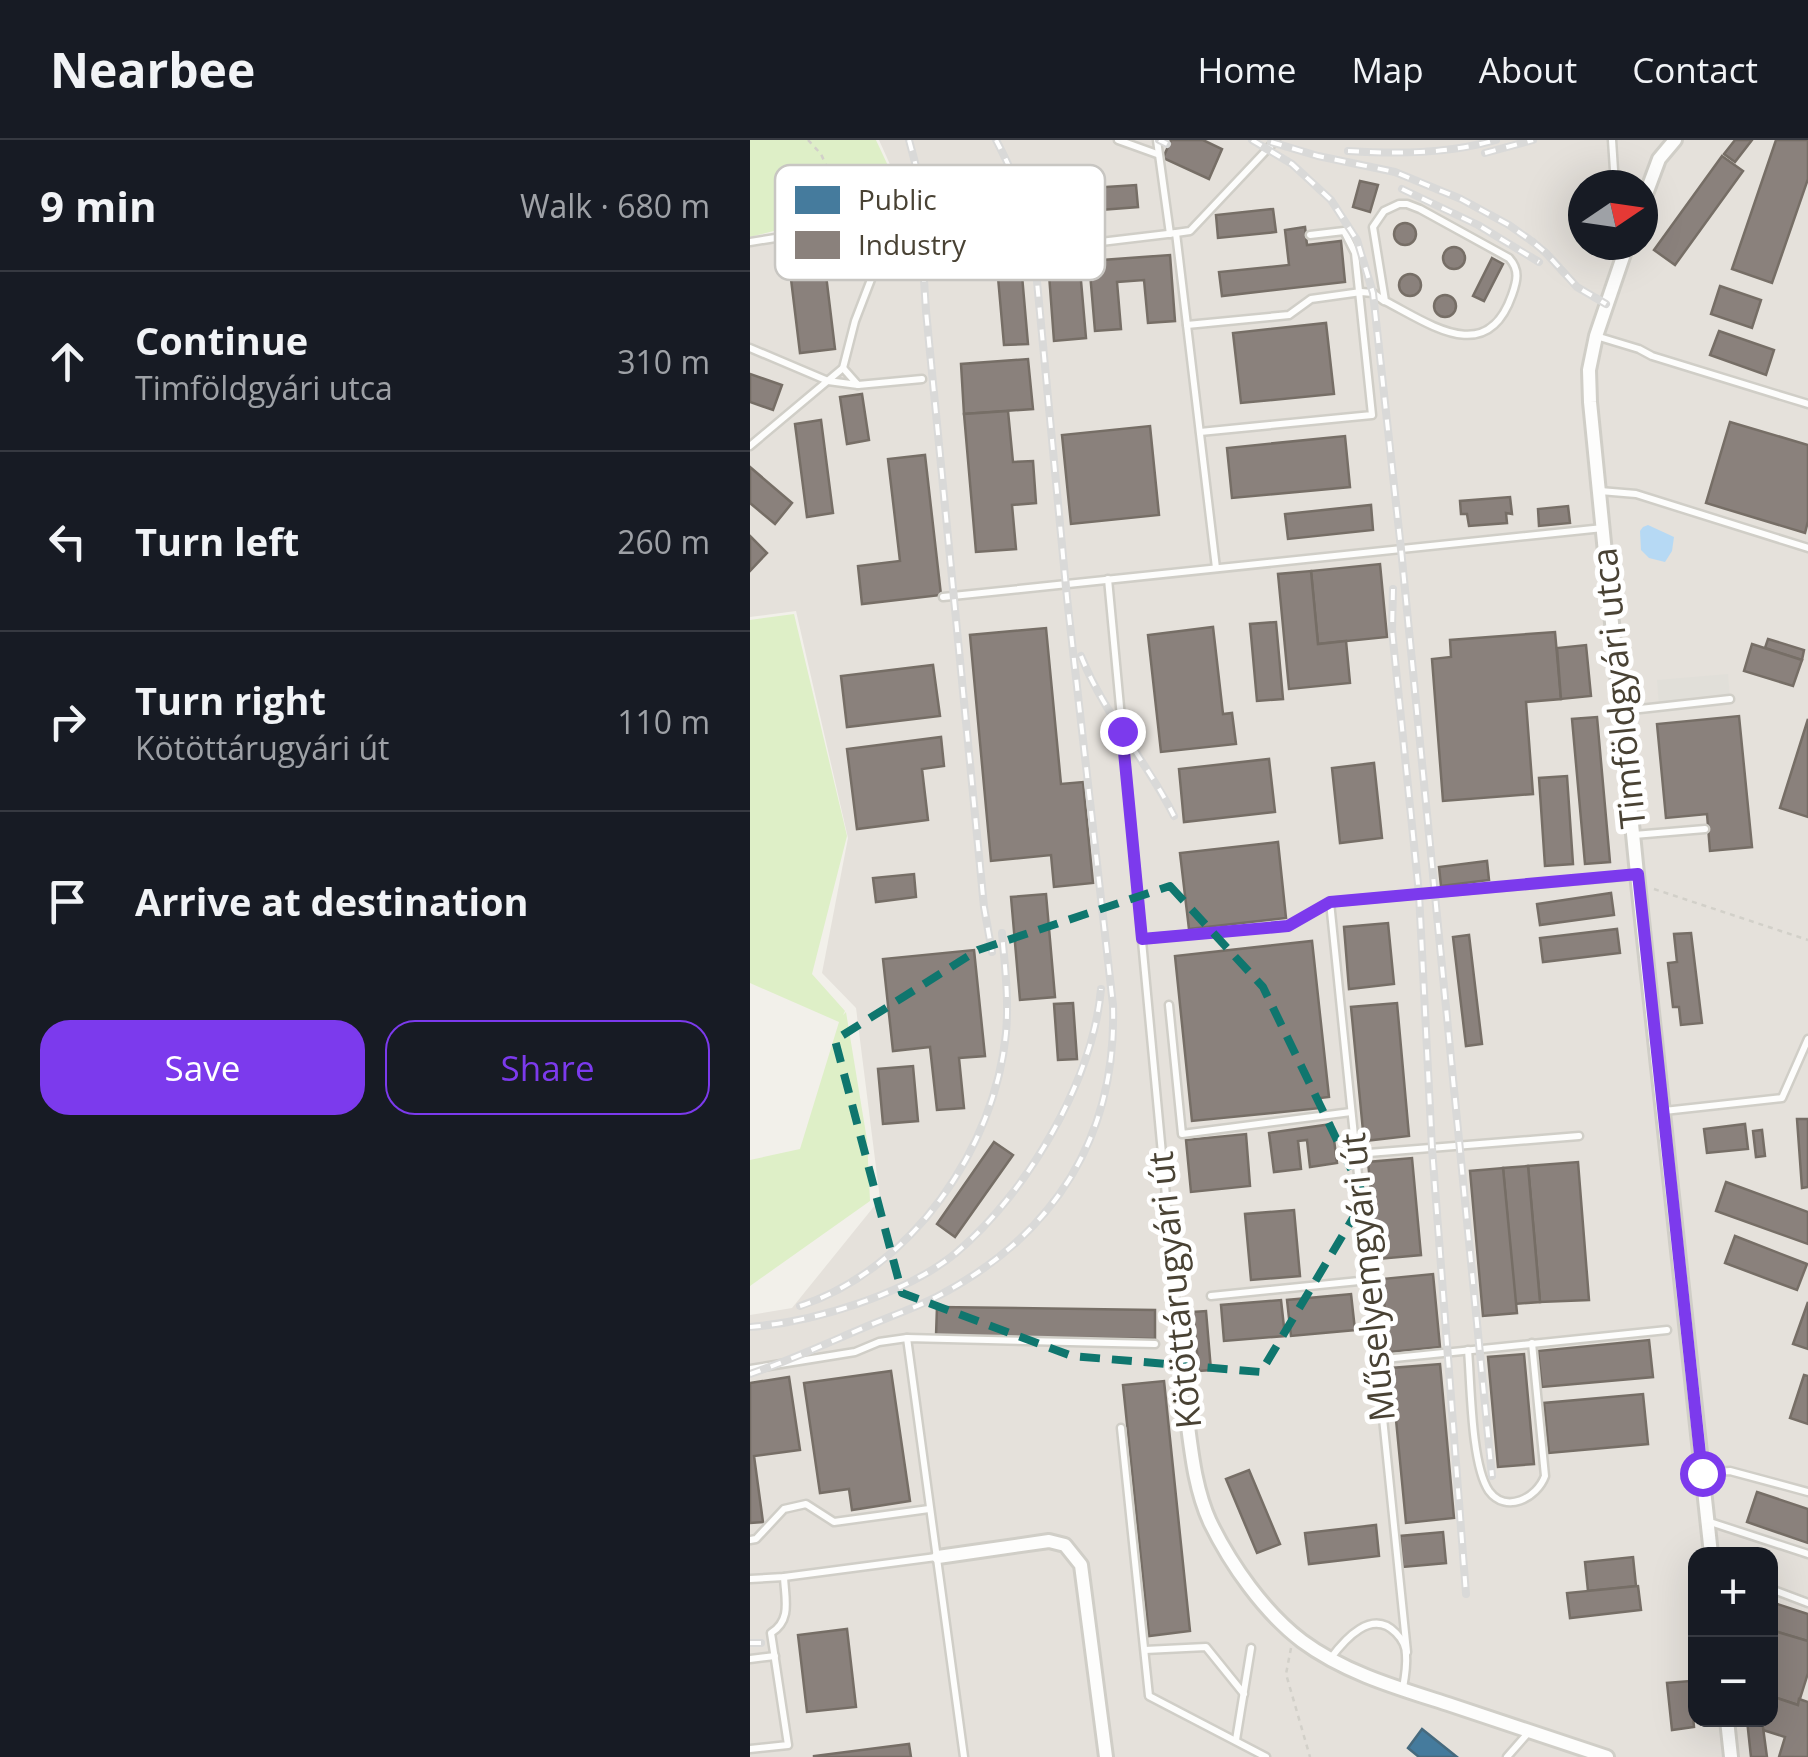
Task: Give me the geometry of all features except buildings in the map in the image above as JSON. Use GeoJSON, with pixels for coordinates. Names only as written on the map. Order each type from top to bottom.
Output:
{"type":"FeatureCollection","features":[{"type":"Feature","properties":{"kind":"street"},"geometry":{"type":"LineString","coordinates":[[1656,170],[1674,140]]}},
{"type":"Feature","properties":{"kind":"street","name":"Timföldgyári utca"},"geometry":{"type":"LineString","coordinates":[[1622,260],[1588,370],[1710,1547]]}},
{"type":"Feature","properties":{"kind":"street","name":"Kötöttárugyári út"},"geometry":{"type":"LineString","coordinates":[[1186,1410],[1192,1456],[1209,1519],[1243,1576],[1291,1632],[1355,1671],[1602,1756]]}},
{"type":"Feature","properties":{"kind":"street"},"geometry":{"type":"LineString","coordinates":[[938,1557],[1049,1540],[1066,1545],[1081,1566],[1106,1757]]}},
{"type":"Feature","properties":{"kind":"street"},"geometry":{"type":"LineString","coordinates":[[1728,1727],[1731,1757]]}},
{"type":"Feature","properties":{"kind":"lane"},"geometry":{"type":"LineString","coordinates":[[1118,140],[1157,154]]}},
{"type":"Feature","properties":{"kind":"lane"},"geometry":{"type":"LineString","coordinates":[[1157,140],[1187,325],[1216,568]]}},
{"type":"Feature","properties":{"kind":"lane"},"geometry":{"type":"LineString","coordinates":[[1105,241],[1190,232],[1276,140]]}},
{"type":"Feature","properties":{"kind":"lane"},"geometry":{"type":"LineString","coordinates":[[1612,140],[1614,170]]}},
{"type":"Feature","properties":{"kind":"lane"},"geometry":{"type":"LineString","coordinates":[[1187,325],[1289,315],[1311,299],[1361,292],[1373,294],[1386,301],[1447,333],[1457,336],[1482,332],[1497,322],[1507,308],[1517,271],[1509,258],[1420,209],[1399,204],[1384,211],[1373,227],[1386,301]]}},
{"type":"Feature","properties":{"kind":"lane"},"geometry":{"type":"LineString","coordinates":[[1200,432],[1372,415],[1355,252],[1344,232],[1310,235]]}},
{"type":"Feature","properties":{"kind":"lane"},"geometry":{"type":"LineString","coordinates":[[750,242],[775,238]]}},
{"type":"Feature","properties":{"kind":"lane"},"geometry":{"type":"LineString","coordinates":[[750,446],[843,368],[871,280]]}},
{"type":"Feature","properties":{"kind":"lane"},"geometry":{"type":"LineString","coordinates":[[1596,336],[1808,404]]}},
{"type":"Feature","properties":{"kind":"lane"},"geometry":{"type":"LineString","coordinates":[[750,348],[828,381],[858,385],[922,378]]}},
{"type":"Feature","properties":{"kind":"lane"},"geometry":{"type":"LineString","coordinates":[[843,368],[858,385]]}},
{"type":"Feature","properties":{"kind":"lane"},"geometry":{"type":"LineString","coordinates":[[1599,491],[1636,494],[1808,548]]}},
{"type":"Feature","properties":{"kind":"lane"},"geometry":{"type":"LineString","coordinates":[[943,598],[1603,528]]}},
{"type":"Feature","properties":{"kind":"lane","name":"Kötöttárugyári út"},"geometry":{"type":"LineString","coordinates":[[1108,580],[1186,1410]]}},
{"type":"Feature","properties":{"kind":"lane"},"geometry":{"type":"LineString","coordinates":[[1621,712],[1730,699]]}},
{"type":"Feature","properties":{"kind":"lane"},"geometry":{"type":"LineString","coordinates":[[1634,836],[1705,829]]}},
{"type":"Feature","properties":{"kind":"lane"},"geometry":{"type":"LineString","coordinates":[[1142,939],[1288,926],[1330,902],[1638,879]]}},
{"type":"Feature","properties":{"kind":"lane","name":"Műselyemgyári út"},"geometry":{"type":"LineString","coordinates":[[1330,902],[1406,1652],[1403,1689]]}},
{"type":"Feature","properties":{"kind":"lane"},"geometry":{"type":"LineString","coordinates":[[1169,1005],[1182,1134],[1352,1112]]}},
{"type":"Feature","properties":{"kind":"lane"},"geometry":{"type":"LineString","coordinates":[[1663,1111],[1782,1098],[1808,1038]]}},
{"type":"Feature","properties":{"kind":"lane"},"geometry":{"type":"LineString","coordinates":[[1356,1154],[1579,1136]]}},
{"type":"Feature","properties":{"kind":"lane"},"geometry":{"type":"LineString","coordinates":[[1211,1296],[1368,1280]]}},
{"type":"Feature","properties":{"kind":"lane"},"geometry":{"type":"LineString","coordinates":[[1375,1360],[1667,1330]]}},
{"type":"Feature","properties":{"kind":"lane"},"geometry":{"type":"LineString","coordinates":[[906,1338],[964,1757]]}},
{"type":"Feature","properties":{"kind":"lane"},"geometry":{"type":"LineString","coordinates":[[750,1369],[855,1352],[879,1342],[906,1338],[1155,1344]]}},
{"type":"Feature","properties":{"kind":"lane"},"geometry":{"type":"LineString","coordinates":[[1468,1350],[1480,1472],[1492,1495],[1518,1502],[1535,1492],[1544,1476],[1532,1344]]}},
{"type":"Feature","properties":{"kind":"lane"},"geometry":{"type":"LineString","coordinates":[[1121,1428],[1150,1696],[1266,1757]]}},
{"type":"Feature","properties":{"kind":"lane"},"geometry":{"type":"LineString","coordinates":[[1702,1473],[1730,1470],[1808,1492]]}},
{"type":"Feature","properties":{"kind":"lane"},"geometry":{"type":"LineString","coordinates":[[750,1540],[756,1539],[784,1509],[806,1504],[834,1522],[928,1510]]}},
{"type":"Feature","properties":{"kind":"lane"},"geometry":{"type":"LineString","coordinates":[[1708,1521],[1808,1554]]}},
{"type":"Feature","properties":{"kind":"lane"},"geometry":{"type":"LineString","coordinates":[[750,1579],[938,1557]]}},
{"type":"Feature","properties":{"kind":"lane"},"geometry":{"type":"LineString","coordinates":[[750,1749],[788,1745],[771,1633],[786,1616],[784,1577]]}},
{"type":"Feature","properties":{"kind":"lane"},"geometry":{"type":"LineString","coordinates":[[1778,1593],[1808,1603]]}},
{"type":"Feature","properties":{"kind":"lane"},"geometry":{"type":"LineString","coordinates":[[1330,1659],[1354,1632],[1376,1624],[1390,1627],[1400,1637],[1406,1652]]}},
{"type":"Feature","properties":{"kind":"lane"},"geometry":{"type":"LineString","coordinates":[[1144,1650],[1206,1647],[1244,1694]]}},
{"type":"Feature","properties":{"kind":"lane"},"geometry":{"type":"LineString","coordinates":[[1236,1740],[1252,1648]]}},
{"type":"Feature","properties":{"kind":"lane"},"geometry":{"type":"LineString","coordinates":[[750,1659],[774,1656]]}},
{"type":"Feature","properties":{"kind":"lane"},"geometry":{"type":"LineString","coordinates":[[1506,1757],[1530,1732]]}},
{"type":"Feature","properties":{"kind":"path"},"geometry":{"type":"LineString","coordinates":[[808,140],[826,165]]}},
{"type":"Feature","properties":{"kind":"path"},"geometry":{"type":"LineString","coordinates":[[1638,879],[1808,940]]}},
{"type":"Feature","properties":{"kind":"path"},"geometry":{"type":"LineString","coordinates":[[1291,1632],[1286,1674],[1310,1757]]}},
{"type":"Feature","properties":{"kind":"highlighted area"},"geometry":{"type":"Polygon","coordinates":[[[1170,886],[1263,987],[1365,1198],[1261,1372],[1072,1356],[902,1293],[835,1040],[978,950],[1170,886]]]}},
{"type":"Feature","properties":{"kind":"shaded area"},"geometry":{"type":"Polygon","coordinates":[[[879,140],[1808,140],[1808,1757],[750,1757],[750,1315],[792,1308],[880,1199],[856,1008],[822,973],[848,838],[796,611],[750,617],[750,240],[775,234],[775,280],[1105,280],[1105,165],[890,165],[879,140]]]}},
{"type":"Feature","properties":{"kind":"shaded area"},"geometry":{"type":"Polygon","coordinates":[[[1728,674],[1730,699],[1659,707],[1657,680],[1728,674]]]}},
{"type":"Feature","properties":{"kind":"green space"},"geometry":{"type":"Polygon","coordinates":[[[750,140],[876,140],[888,165],[775,165],[775,231],[750,237],[750,140]]]}},
{"type":"Feature","properties":{"kind":"green space"},"geometry":{"type":"Polygon","coordinates":[[[794,614],[847,836],[812,974],[845,1011],[843,1015],[846,1012],[867,1140],[870,1201],[750,1286],[750,1160],[800,1149],[839,1022],[750,983],[750,620],[794,614]]]}},
{"type":"Feature","properties":{"kind":"water"},"geometry":{"type":"Polygon","coordinates":[[[1648,525],[1674,537],[1665,562],[1649,558],[1641,550],[1640,531],[1648,525]]]}},
{"type":"Feature","properties":{"kind":"railway"},"geometry":{"type":"LineString","coordinates":[[909,140],[916,165]]}},
{"type":"Feature","properties":{"kind":"railway"},"geometry":{"type":"LineString","coordinates":[[996,140],[1008,165]]}},
{"type":"Feature","properties":{"kind":"railway"},"geometry":{"type":"LineString","coordinates":[[1159,140],[1167,144]]}},
{"type":"Feature","properties":{"kind":"railway"},"geometry":{"type":"LineString","coordinates":[[1252,140],[1292,164],[1331,200],[1357,240],[1373,293],[1492,1476]]}},
{"type":"Feature","properties":{"kind":"railway"},"geometry":{"type":"LineString","coordinates":[[1348,151],[1422,152],[1496,140]]}},
{"type":"Feature","properties":{"kind":"railway"},"geometry":{"type":"LineString","coordinates":[[1485,153],[1533,140]]}},
{"type":"Feature","properties":{"kind":"railway"},"geometry":{"type":"LineString","coordinates":[[1271,142],[1395,172],[1461,199],[1533,242],[1577,287],[1606,304]]}},
{"type":"Feature","properties":{"kind":"railway"},"geometry":{"type":"LineString","coordinates":[[1402,189],[1478,225],[1539,262]]}},
{"type":"Feature","properties":{"kind":"railway"},"geometry":{"type":"LineString","coordinates":[[924,280],[984,907],[992,952]]}},
{"type":"Feature","properties":{"kind":"railway"},"geometry":{"type":"LineString","coordinates":[[750,1374],[921,1304],[981,1270],[1046,1211],[1071,1176],[1104,1097],[1113,1005],[1067,598],[1037,280]]}},
{"type":"Feature","properties":{"kind":"railway"},"geometry":{"type":"LineString","coordinates":[[1393,589],[1392,630],[1419,894],[1432,1148],[1466,1594]]}},
{"type":"Feature","properties":{"kind":"railway"},"geometry":{"type":"LineString","coordinates":[[1081,656],[1101,698],[1174,816]]}},
{"type":"Feature","properties":{"kind":"railway"},"geometry":{"type":"LineString","coordinates":[[800,1306],[841,1288],[878,1264],[941,1199],[966,1160],[999,1076],[1006,1033],[1002,933]]}},
{"type":"Feature","properties":{"kind":"railway"},"geometry":{"type":"LineString","coordinates":[[750,1327],[802,1319],[886,1293],[936,1267],[983,1227],[1031,1167],[1070,1097],[1085,1060],[1101,989]]}},
{"type":"Feature","properties":{"kind":"railway"},"geometry":{"type":"LineString","coordinates":[[750,1643],[761,1643]]}},
{"type":"Feature","properties":{"kind":"route"},"geometry":{"type":"LineString","coordinates":[[1122,731],[1142,939],[1288,926],[1330,902],[1638,874],[1702,1473]]}}]}
